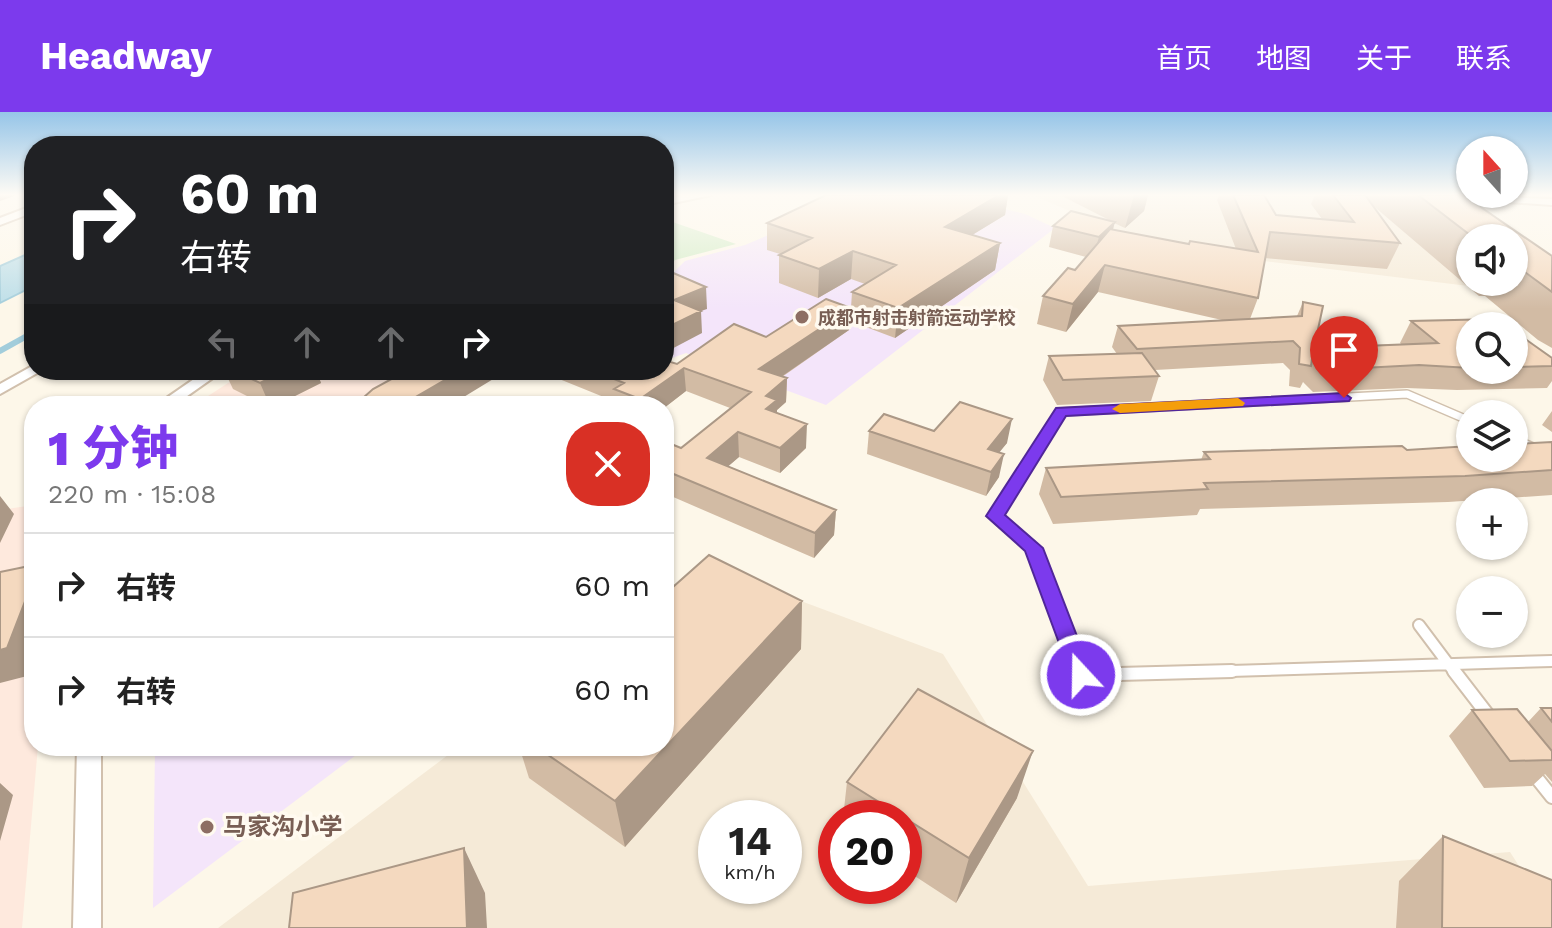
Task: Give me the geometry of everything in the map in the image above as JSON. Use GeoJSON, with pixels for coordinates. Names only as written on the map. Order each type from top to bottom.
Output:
{"type":"FeatureCollection","features":[{"type":"Feature","properties":{"kind":"street"},"geometry":{"type":"LineString","coordinates":[[0,390],[24,375]]}},
{"type":"Feature","properties":{"kind":"street"},"geometry":{"type":"LineString","coordinates":[[178,396],[202,380]]}},
{"type":"Feature","properties":{"kind":"street"},"geometry":{"type":"LineString","coordinates":[[87,928],[89,756]]}},
{"type":"Feature","properties":{"kind":"lane"},"geometry":{"type":"LineString","coordinates":[[1456,415],[1407,394],[1061,412],[995,516],[1033,548],[1081,675],[1552,661]]}},
{"type":"Feature","properties":{"kind":"lane"},"geometry":{"type":"LineString","coordinates":[[1528,445],[1552,455]]}},
{"type":"Feature","properties":{"kind":"lane"},"geometry":{"type":"LineString","coordinates":[[1419,625],[1503,734]]}},
{"type":"Feature","properties":{"kind":"lane"},"geometry":{"type":"LineString","coordinates":[[1521,757],[1552,797]]}},
{"type":"Feature","properties":{"kind":"shaded area","name":"成都市射击射箭运动学校"},"geometry":{"type":"Polygon","coordinates":[[[773,233],[1048,233],[826,405],[686,353],[674,357],[674,272],[685,261],[745,245],[773,233]]]}},
{"type":"Feature","properties":{"kind":"shaded area"},"geometry":{"type":"Polygon","coordinates":[[[1122,233],[1437,233],[1456,261],[1456,285],[1157,248],[1122,233]]]}},
{"type":"Feature","properties":{"kind":"shaded area"},"geometry":{"type":"Polygon","coordinates":[[[233,380],[392,380],[365,396],[208,396],[233,380]]]}},
{"type":"Feature","properties":{"kind":"shaded area"},"geometry":{"type":"Polygon","coordinates":[[[24,506],[24,756],[37,756],[22,928],[0,928],[0,510],[24,506]]]}},
{"type":"Feature","properties":{"kind":"shaded area"},"geometry":{"type":"Polygon","coordinates":[[[702,564],[943,654],[1088,886],[1510,852],[1552,917],[1552,928],[218,928],[447,756],[674,756],[674,585],[702,564]]]}},
{"type":"Feature","properties":{"kind":"shaded area","name":"马家沟小学"},"geometry":{"type":"Polygon","coordinates":[[[155,756],[355,756],[153,908],[155,756]]]}},
{"type":"Feature","properties":{"kind":"green space"},"geometry":{"type":"Polygon","coordinates":[[[674,233],[705,233],[736,244],[675,260],[674,233]]]}},
{"type":"Feature","properties":{"kind":"water"},"geometry":{"type":"Polygon","coordinates":[[[24,255],[24,291],[0,303],[0,266],[24,255]]]}},
{"type":"Feature","properties":{"kind":"building"},"geometry":{"type":"Polygon","coordinates":[[[797,233],[966,233],[1000,243],[898,308],[852,292],[896,265],[853,251],[819,269],[779,255],[812,238],[797,233]]]}},
{"type":"Feature","properties":{"kind":"building"},"geometry":{"type":"Polygon","coordinates":[[[1083,233],[1103,233],[1099,237],[1083,233]]]}},
{"type":"Feature","properties":{"kind":"building"},"geometry":{"type":"Polygon","coordinates":[[[1107,233],[1131,233],[1258,252],[1250,233],[1270,233],[1258,298],[1105,265],[1073,304],[1043,296],[1068,268],[1075,270],[1107,233]]]}},
{"type":"Feature","properties":{"kind":"building"},"geometry":{"type":"Polygon","coordinates":[[[1283,233],[1393,233],[1400,243],[1283,233]]]}},
{"type":"Feature","properties":{"kind":"building"},"geometry":{"type":"Polygon","coordinates":[[[1528,240],[1552,256],[1552,292],[1528,274],[1528,240]]]}},
{"type":"Feature","properties":{"kind":"building"},"geometry":{"type":"Polygon","coordinates":[[[674,273],[706,287],[674,300],[674,273]]]}},
{"type":"Feature","properties":{"kind":"building"},"geometry":{"type":"Polygon","coordinates":[[[826,299],[851,308],[759,369],[787,378],[766,396],[777,400],[766,409],[807,424],[780,448],[738,432],[707,458],[836,510],[815,533],[674,474],[674,445],[681,448],[751,392],[684,368],[674,375],[674,363],[677,364],[734,324],[766,337],[826,299]]]}},
{"type":"Feature","properties":{"kind":"building"},"geometry":{"type":"Polygon","coordinates":[[[674,300],[701,311],[674,324],[674,300]]]}},
{"type":"Feature","properties":{"kind":"building"},"geometry":{"type":"Polygon","coordinates":[[[1303,302],[1323,306],[1314,348],[1438,343],[1411,321],[1456,320],[1456,367],[1419,365],[1324,370],[1312,359],[1311,366],[1299,364],[1300,348],[1293,341],[1137,349],[1118,326],[1302,316],[1303,302]]]}},
{"type":"Feature","properties":{"kind":"building"},"geometry":{"type":"Polygon","coordinates":[[[1528,341],[1552,358],[1552,366],[1528,367],[1528,341]]]}},
{"type":"Feature","properties":{"kind":"building"},"geometry":{"type":"Polygon","coordinates":[[[1142,353],[1159,376],[1063,380],[1049,356],[1142,353]]]}},
{"type":"Feature","properties":{"kind":"building"},"geometry":{"type":"Polygon","coordinates":[[[390,380],[445,380],[417,396],[365,396],[390,380]]]}},
{"type":"Feature","properties":{"kind":"building"},"geometry":{"type":"Polygon","coordinates":[[[617,380],[667,380],[644,396],[632,396],[614,389],[624,383],[617,380]]]}},
{"type":"Feature","properties":{"kind":"building"},"geometry":{"type":"Polygon","coordinates":[[[960,402],[1012,419],[988,449],[1004,454],[991,472],[869,431],[884,414],[934,431],[960,402]]]}},
{"type":"Feature","properties":{"kind":"building"},"geometry":{"type":"Polygon","coordinates":[[[1552,442],[1552,470],[1528,472],[1528,443],[1552,442]]]}},
{"type":"Feature","properties":{"kind":"building"},"geometry":{"type":"Polygon","coordinates":[[[1402,446],[1407,450],[1456,447],[1456,472],[1523,472],[1204,483],[1208,489],[1061,497],[1046,468],[1210,459],[1204,452],[1402,446]]]}},
{"type":"Feature","properties":{"kind":"building"},"geometry":{"type":"Polygon","coordinates":[[[709,555],[802,601],[674,738],[674,586],[709,555]]]}},
{"type":"Feature","properties":{"kind":"building"},"geometry":{"type":"Polygon","coordinates":[[[24,567],[24,604],[7,648],[0,650],[0,572],[24,567]]]}},
{"type":"Feature","properties":{"kind":"building"},"geometry":{"type":"Polygon","coordinates":[[[918,689],[1033,751],[969,858],[922,829],[922,800],[876,800],[847,782],[918,689]]]}},
{"type":"Feature","properties":{"kind":"building"},"geometry":{"type":"Polygon","coordinates":[[[1541,708],[1552,708],[1552,722],[1541,708]]]}},
{"type":"Feature","properties":{"kind":"building"},"geometry":{"type":"Polygon","coordinates":[[[1517,709],[1552,751],[1552,760],[1510,761],[1472,710],[1517,709]]]}},
{"type":"Feature","properties":{"kind":"building"},"geometry":{"type":"Polygon","coordinates":[[[550,756],[657,756],[615,801],[550,756]]]}},
{"type":"Feature","properties":{"kind":"building"},"geometry":{"type":"Polygon","coordinates":[[[1443,836],[1552,880],[1552,928],[1442,928],[1443,836]]]}},
{"type":"Feature","properties":{"kind":"building"},"geometry":{"type":"Polygon","coordinates":[[[464,848],[467,928],[289,928],[293,893],[464,848]]]}},
{"type":"Feature","properties":{"kind":"waterway"},"geometry":{"type":"LineString","coordinates":[[0,351],[24,338]]}},
{"type":"Feature","properties":{"kind":"slow traffic"},"geometry":{"type":"LineString","coordinates":[[1120,409],[1238,403]]}},
{"type":"Feature","properties":{"kind":"place","name":"成都市射击射箭运动学校"},"geometry":{"type":"Point","coordinates":[802,317]}},
{"type":"Feature","properties":{"kind":"place","name":"马家沟小学"},"geometry":{"type":"Point","coordinates":[207,827]}},
{"type":"Feature","properties":{"kind":"route"},"geometry":{"type":"LineString","coordinates":[[1081,675],[1033,548],[995,516],[1061,412],[1344,398]]}}]}
